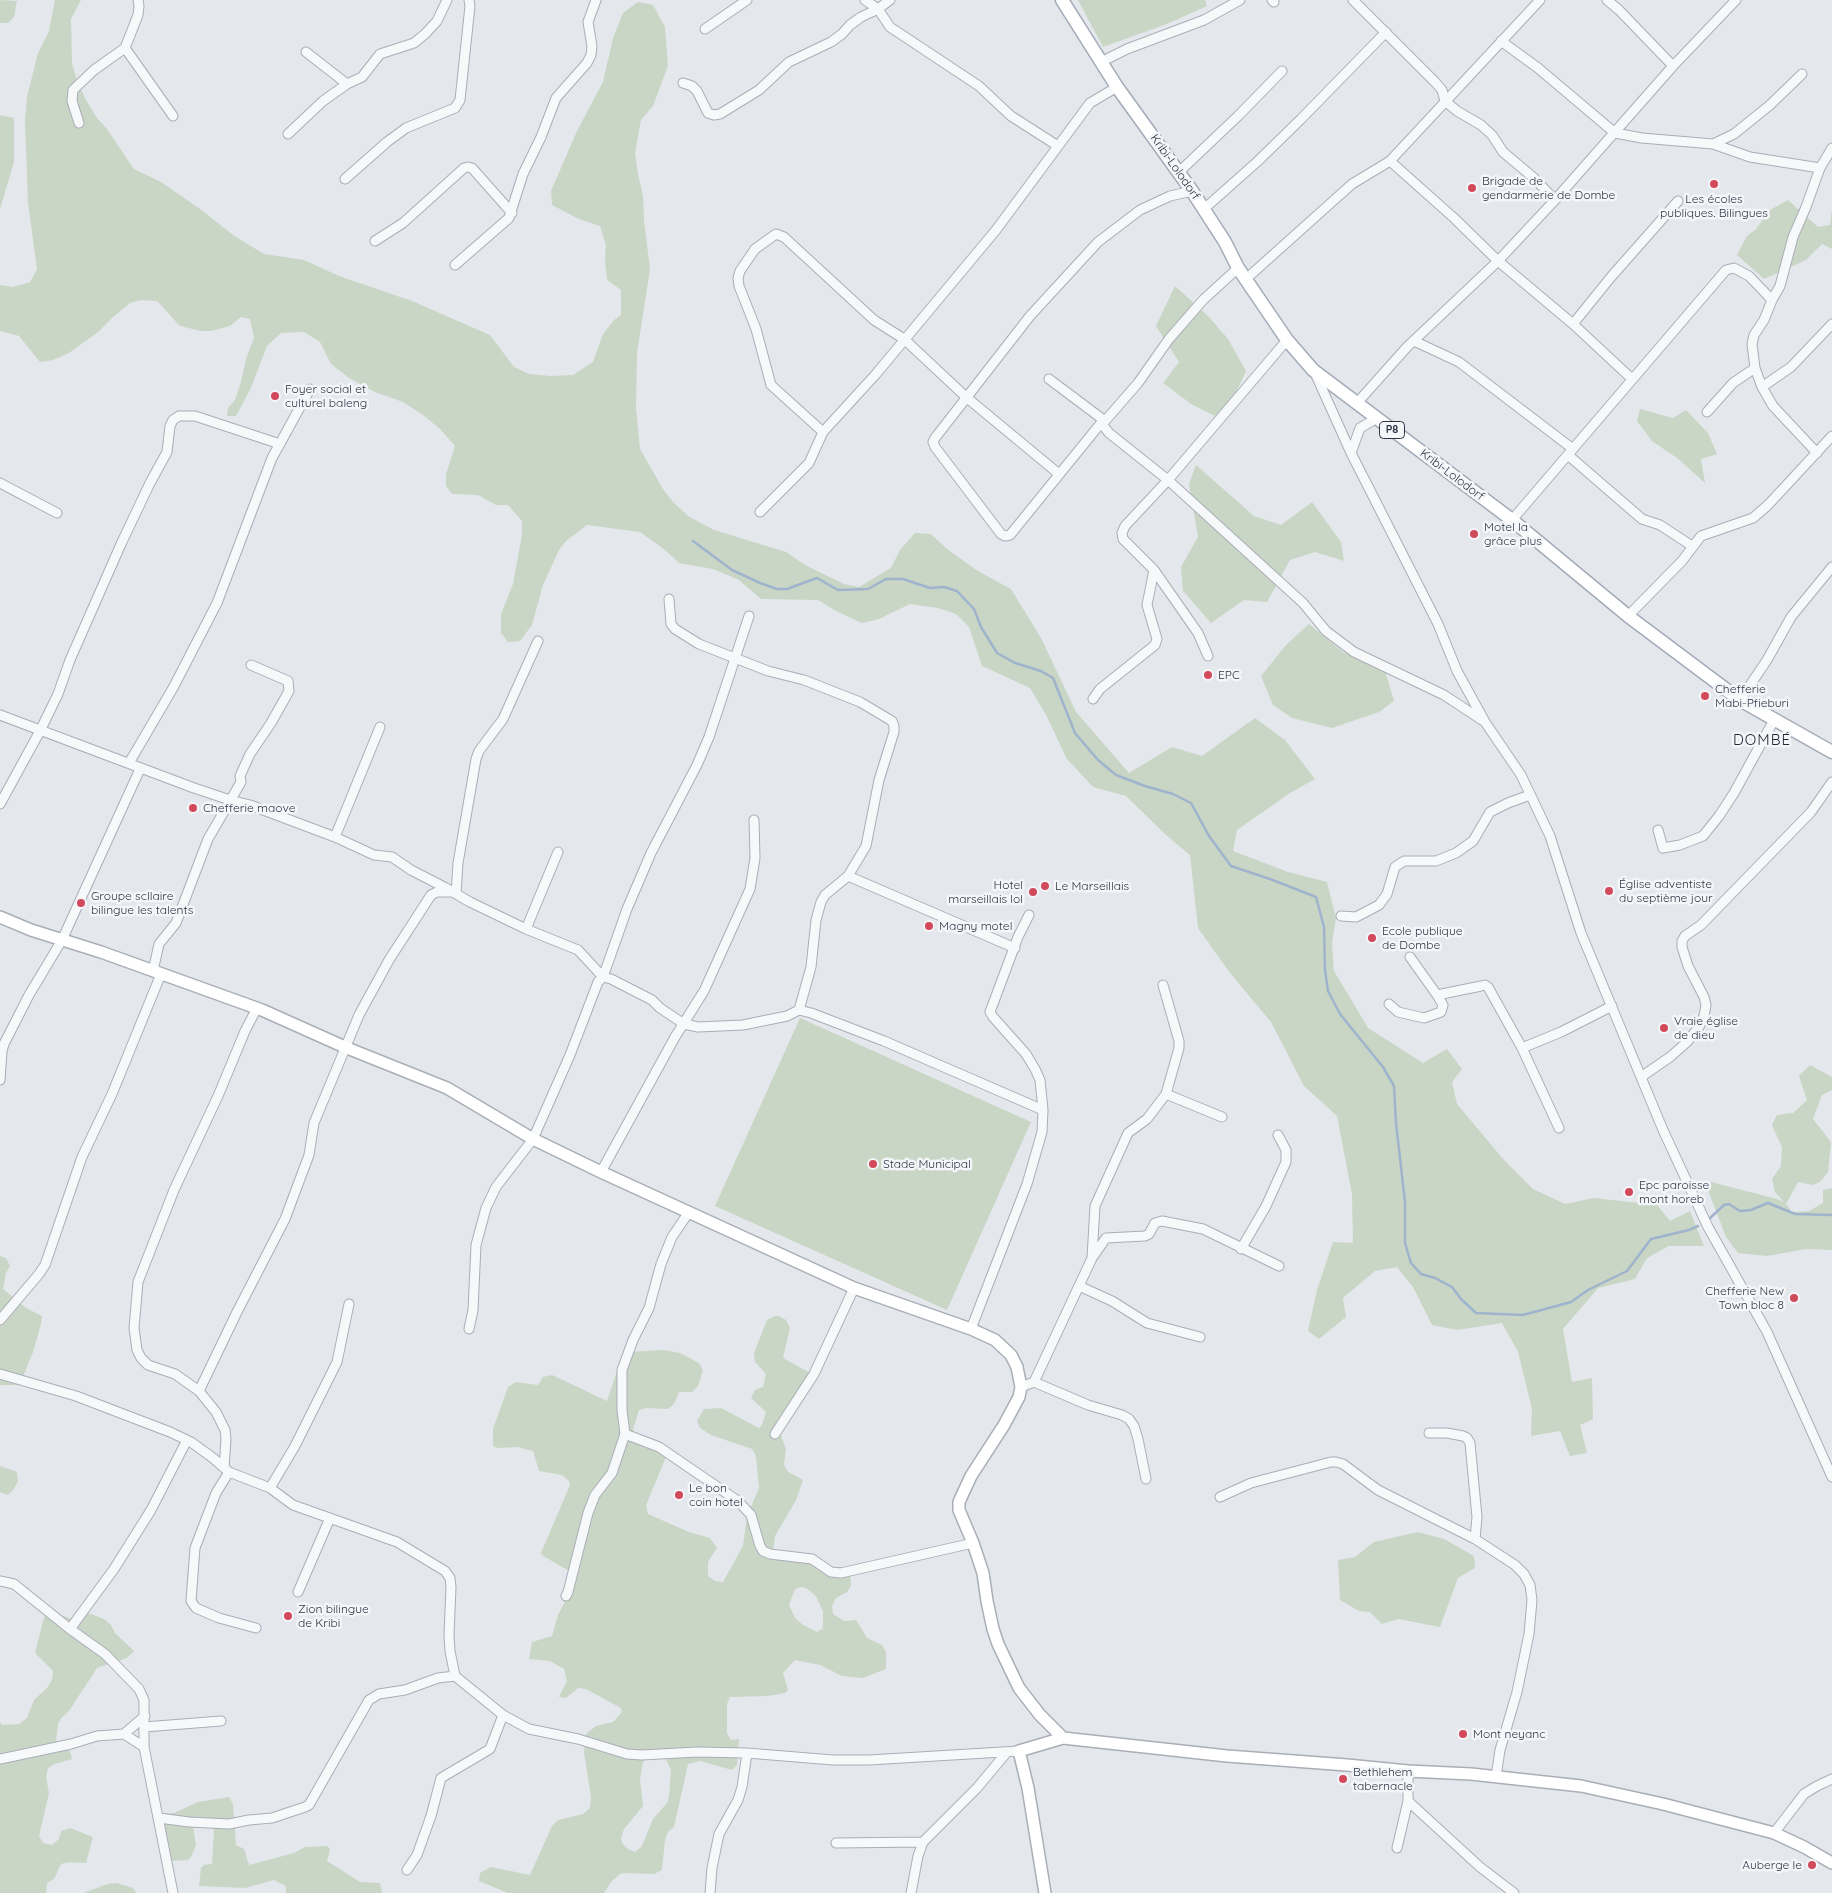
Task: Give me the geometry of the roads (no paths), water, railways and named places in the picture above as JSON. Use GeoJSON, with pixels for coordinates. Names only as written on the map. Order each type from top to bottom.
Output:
{"type":"FeatureCollection","features":[{"type":"Feature","properties":{"kind":"main road","name":"Kribi-Lolodorf"},"geometry":{"type":"LineString","coordinates":[[1062,0],[1117,87],[1204,209],[1225,242],[1238,268],[1287,340],[1314,370],[1512,520],[1628,616],[1740,700],[1832,752]]}},
{"type":"Feature","properties":{"kind":"street"},"geometry":{"type":"LineString","coordinates":[[80,123],[72,101],[73,90],[94,70],[125,48],[138,15],[138,0]]}},
{"type":"Feature","properties":{"kind":"street"},"geometry":{"type":"LineString","coordinates":[[288,134],[323,101],[347,84],[362,77],[380,54],[414,43],[425,34],[437,21],[447,0]]}},
{"type":"Feature","properties":{"kind":"street"},"geometry":{"type":"LineString","coordinates":[[345,179],[406,128],[455,108],[460,100],[470,6],[469,0]]}},
{"type":"Feature","properties":{"kind":"street"},"geometry":{"type":"LineString","coordinates":[[455,264],[506,223],[512,214],[523,174],[542,137],[556,98],[586,63],[590,54],[592,46],[588,22],[596,0]]}},
{"type":"Feature","properties":{"kind":"street"},"geometry":{"type":"LineString","coordinates":[[705,29],[747,0]]}},
{"type":"Feature","properties":{"kind":"street"},"geometry":{"type":"LineString","coordinates":[[865,0],[878,9],[890,27],[979,86],[1011,116],[1058,146]]}},
{"type":"Feature","properties":{"kind":"street"},"geometry":{"type":"LineString","coordinates":[[683,83],[692,86],[697,91],[708,113],[720,114],[758,90],[789,62],[831,42],[861,17],[878,9],[890,0]]}},
{"type":"Feature","properties":{"kind":"street"},"geometry":{"type":"LineString","coordinates":[[1101,62],[1127,49],[1204,20],[1240,0]]}},
{"type":"Feature","properties":{"kind":"street"},"geometry":{"type":"LineString","coordinates":[[1353,0],[1435,82],[1442,90],[1445,101],[1492,134],[1503,152],[1534,178],[1555,200]]}},
{"type":"Feature","properties":{"kind":"street"},"geometry":{"type":"LineString","coordinates":[[1246,279],[1352,184],[1390,161],[1540,0]]}},
{"type":"Feature","properties":{"kind":"street"},"geometry":{"type":"LineString","coordinates":[[1607,0],[1673,66]]}},
{"type":"Feature","properties":{"kind":"street"},"geometry":{"type":"LineString","coordinates":[[1357,403],[1414,341],[1498,261],[1734,1]]}},
{"type":"Feature","properties":{"kind":"street"},"geometry":{"type":"LineString","coordinates":[[1204,209],[1258,162],[1386,32]]}},
{"type":"Feature","properties":{"kind":"street"},"geometry":{"type":"LineString","coordinates":[[1502,41],[1538,68],[1615,133],[1642,138],[1713,144],[1750,157],[1820,168]]}},
{"type":"Feature","properties":{"kind":"street"},"geometry":{"type":"LineString","coordinates":[[125,48],[173,116]]}},
{"type":"Feature","properties":{"kind":"street"},"geometry":{"type":"LineString","coordinates":[[306,52],[347,84]]}},
{"type":"Feature","properties":{"kind":"street"},"geometry":{"type":"LineString","coordinates":[[1179,172],[1282,71]]}},
{"type":"Feature","properties":{"kind":"street"},"geometry":{"type":"LineString","coordinates":[[1713,144],[1734,134],[1770,105],[1802,74]]}},
{"type":"Feature","properties":{"kind":"street"},"geometry":{"type":"LineString","coordinates":[[760,512],[809,463],[823,432],[876,374],[996,230],[1090,103],[1117,87]]}},
{"type":"Feature","properties":{"kind":"street"},"geometry":{"type":"LineString","coordinates":[[1817,452],[1773,406],[1762,387],[1755,368],[1752,344],[1754,334],[1764,320],[1780,286],[1793,237],[1820,168],[1832,148]]}},
{"type":"Feature","properties":{"kind":"street"},"geometry":{"type":"LineString","coordinates":[[1390,161],[1454,218],[1498,261],[1573,324],[1632,379]]}},
{"type":"Feature","properties":{"kind":"street"},"geometry":{"type":"LineString","coordinates":[[375,241],[403,223],[464,168],[468,167],[472,168],[512,214]]}},
{"type":"Feature","properties":{"kind":"street"},"geometry":{"type":"LineString","coordinates":[[1192,191],[1170,196],[1140,210],[1098,242],[1030,316],[933,442],[971,497],[1001,534],[1005,536],[1010,534],[1138,383],[1169,338],[1203,300],[1238,268]]}},
{"type":"Feature","properties":{"kind":"street"},"geometry":{"type":"LineString","coordinates":[[1573,324],[1611,277],[1678,201]]}},
{"type":"Feature","properties":{"kind":"street"},"geometry":{"type":"LineString","coordinates":[[823,432],[770,385],[756,329],[739,286],[738,278],[740,271],[755,249],[776,234],[784,237],[874,320],[904,340],[966,397],[1060,474]]}},
{"type":"Feature","properties":{"kind":"street"},"geometry":{"type":"LineString","coordinates":[[1512,520],[1730,268],[1750,276],[1772,300]]}},
{"type":"Feature","properties":{"kind":"street"},"geometry":{"type":"LineString","coordinates":[[1762,387],[1791,368],[1832,324]]}},
{"type":"Feature","properties":{"kind":"street"},"geometry":{"type":"LineString","coordinates":[[1208,656],[1198,633],[1154,570],[1123,539],[1122,533],[1125,526],[1168,480],[1287,340]]}},
{"type":"Feature","properties":{"kind":"street"},"geometry":{"type":"LineString","coordinates":[[1414,341],[1459,362],[1570,452],[1642,520],[1660,525],[1692,546]]}},
{"type":"Feature","properties":{"kind":"street"},"geometry":{"type":"LineString","coordinates":[[1707,412],[1733,383],[1755,368]]}},
{"type":"Feature","properties":{"kind":"street"},"geometry":{"type":"LineString","coordinates":[[1314,370],[1351,453],[1438,624],[1457,671],[1484,722],[1521,775],[1550,836],[1581,932],[1662,1130],[1708,1227],[1767,1332],[1832,1477]]}},
{"type":"Feature","properties":{"kind":"street"},"geometry":{"type":"LineString","coordinates":[[1049,379],[1103,422],[1109,433],[1168,480],[1303,603],[1326,631],[1354,652],[1444,695],[1484,722]]}},
{"type":"Feature","properties":{"kind":"street"},"geometry":{"type":"LineString","coordinates":[[129,763],[173,688],[217,603],[272,458],[310,388]]}},
{"type":"Feature","properties":{"kind":"street"},"geometry":{"type":"LineString","coordinates":[[0,804],[58,694],[70,660],[121,544],[167,452],[170,426],[173,420],[179,416],[195,416],[280,444]]}},
{"type":"Feature","properties":{"kind":"street"},"geometry":{"type":"LineString","coordinates":[[1351,453],[1360,428],[1377,418]]}},
{"type":"Feature","properties":{"kind":"street"},"geometry":{"type":"LineString","coordinates":[[1628,616],[1682,561],[1692,546],[1702,536],[1753,518],[1768,505],[1832,436]]}},
{"type":"Feature","properties":{"kind":"street"},"geometry":{"type":"LineString","coordinates":[[0,483],[57,513]]}},
{"type":"Feature","properties":{"kind":"street"},"geometry":{"type":"LineString","coordinates":[[1740,700],[1767,660],[1791,617],[1832,567]]}},
{"type":"Feature","properties":{"kind":"street"},"geometry":{"type":"LineString","coordinates":[[1093,699],[1100,690],[1155,644],[1156,632],[1147,605],[1154,570]]}},
{"type":"Feature","properties":{"kind":"street"},"geometry":{"type":"LineString","coordinates":[[0,715],[129,763],[140,769],[250,805],[335,836],[374,855],[392,857],[410,870],[470,902],[526,929],[578,950],[603,977],[611,979],[652,1000],[660,1008],[684,1024],[698,1027],[743,1025],[788,1016],[799,1010],[813,959],[816,920],[821,902],[825,896],[848,876],[866,846],[879,780],[894,732],[894,726],[892,721],[860,702],[804,680],[768,671],[734,659],[699,644],[674,629],[669,620],[669,599]]}},
{"type":"Feature","properties":{"kind":"street"},"geometry":{"type":"LineString","coordinates":[[468,1329],[473,1310],[476,1245],[486,1208],[496,1188],[533,1138],[570,1055],[598,982],[603,977],[627,909],[651,853],[706,744],[748,616]]}},
{"type":"Feature","properties":{"kind":"street"},"geometry":{"type":"LineString","coordinates":[[455,893],[458,863],[476,759],[479,751],[503,719],[538,641]]}},
{"type":"Feature","properties":{"kind":"street"},"geometry":{"type":"LineString","coordinates":[[0,1320],[40,1274],[45,1264],[82,1156],[112,1094],[157,972],[159,944],[176,923],[208,839],[241,782],[240,776],[250,754],[271,723],[289,691],[288,681],[251,665]]}},
{"type":"Feature","properties":{"kind":"street"},"geometry":{"type":"LineString","coordinates":[[1658,830],[1662,848],[1680,845],[1703,836],[1734,793],[1774,720]]}},
{"type":"Feature","properties":{"kind":"street"},"geometry":{"type":"LineString","coordinates":[[335,836],[380,727]]}},
{"type":"Feature","properties":{"kind":"street"},"geometry":{"type":"LineString","coordinates":[[0,1080],[4,1044],[28,994],[62,940],[140,769]]}},
{"type":"Feature","properties":{"kind":"street"},"geometry":{"type":"LineString","coordinates":[[1641,1077],[1670,1057],[1687,1042],[1699,1027],[1704,1016],[1706,1005],[1704,998],[1688,966],[1682,947],[1682,941],[1685,936],[1701,925],[1807,816],[1832,782]]}},
{"type":"Feature","properties":{"kind":"street"},"geometry":{"type":"LineString","coordinates":[[1341,916],[1356,917],[1379,905],[1387,894],[1395,867],[1404,861],[1436,861],[1456,853],[1473,841],[1490,812],[1530,795]]}},
{"type":"Feature","properties":{"kind":"street"},"geometry":{"type":"LineString","coordinates":[[601,1172],[675,1037],[704,991],[750,889],[755,858],[754,820]]}},
{"type":"Feature","properties":{"kind":"street"},"geometry":{"type":"LineString","coordinates":[[526,929],[558,852]]}},
{"type":"Feature","properties":{"kind":"street"},"geometry":{"type":"LineString","coordinates":[[848,876],[1015,948]]}},
{"type":"Feature","properties":{"kind":"street"},"geometry":{"type":"LineString","coordinates":[[199,1391],[236,1312],[285,1220],[309,1155],[314,1123],[359,1016],[389,960],[431,895],[437,892],[455,893]]}},
{"type":"Feature","properties":{"kind":"street"},"geometry":{"type":"LineString","coordinates":[[972,1329],[1027,1184],[1042,1132],[1043,1110],[1040,1080],[1026,1054],[990,1012],[1030,915]]}},
{"type":"Feature","properties":{"kind":"street"},"geometry":{"type":"LineString","coordinates":[[0,917],[31,930],[257,1008],[347,1048],[447,1088],[533,1138],[601,1172],[854,1288],[972,1329],[995,1340],[1011,1355],[1018,1367],[1021,1387],[1020,1397],[1004,1426],[971,1476],[959,1502],[959,1510],[983,1573],[987,1601],[998,1644],[1019,1688],[1040,1716],[1063,1738]]}},
{"type":"Feature","properties":{"kind":"street"},"geometry":{"type":"LineString","coordinates":[[1389,1004],[1398,1012],[1424,1018],[1441,1012],[1443,1005],[1437,994],[1410,957]]}},
{"type":"Feature","properties":{"kind":"street"},"geometry":{"type":"LineString","coordinates":[[1092,1258],[1093,1216],[1099,1196],[1115,1165],[1126,1136],[1133,1128],[1147,1119],[1166,1094],[1179,1048],[1179,1041],[1163,985]]}},
{"type":"Feature","properties":{"kind":"street"},"geometry":{"type":"LineString","coordinates":[[1437,994],[1485,985],[1488,987],[1522,1048],[1559,1128]]}},
{"type":"Feature","properties":{"kind":"street"},"geometry":{"type":"LineString","coordinates":[[1522,1048],[1561,1032],[1612,1006]]}},
{"type":"Feature","properties":{"kind":"street"},"geometry":{"type":"LineString","coordinates":[[256,1628],[219,1618],[196,1608],[191,1601],[195,1548],[226,1470],[225,1430],[216,1412],[199,1391],[175,1374],[148,1365],[141,1358],[137,1350],[134,1328],[138,1282],[174,1190],[257,1008]]}},
{"type":"Feature","properties":{"kind":"street"},"geometry":{"type":"LineString","coordinates":[[799,1010],[884,1041],[1043,1110]]}},
{"type":"Feature","properties":{"kind":"street"},"geometry":{"type":"LineString","coordinates":[[1166,1094],[1222,1117]]}},
{"type":"Feature","properties":{"kind":"street"},"geometry":{"type":"LineString","coordinates":[[1241,1248],[1266,1206],[1286,1162],[1286,1150],[1278,1136]]}},
{"type":"Feature","properties":{"kind":"street"},"geometry":{"type":"LineString","coordinates":[[566,1596],[588,1513],[596,1495],[612,1473],[625,1434],[622,1410],[622,1370],[632,1340],[650,1308],[661,1264],[672,1237],[689,1212]]}},
{"type":"Feature","properties":{"kind":"street"},"geometry":{"type":"LineString","coordinates":[[1021,1387],[1034,1382],[1092,1258],[1106,1238],[1146,1236],[1155,1223],[1162,1221],[1203,1229],[1279,1266]]}},
{"type":"Feature","properties":{"kind":"street"},"geometry":{"type":"LineString","coordinates":[[1079,1286],[1112,1301],[1147,1323],[1200,1337]]}},
{"type":"Feature","properties":{"kind":"street"},"geometry":{"type":"LineString","coordinates":[[775,1434],[814,1374],[854,1288]]}},
{"type":"Feature","properties":{"kind":"street"},"geometry":{"type":"LineString","coordinates":[[270,1488],[295,1446],[337,1362],[341,1352],[349,1304]]}},
{"type":"Feature","properties":{"kind":"street"},"geometry":{"type":"LineString","coordinates":[[0,1374],[76,1396],[170,1432],[187,1440],[213,1458],[226,1470],[270,1488],[293,1505],[398,1542],[445,1571],[450,1578],[451,1587],[449,1635],[455,1676],[503,1715],[529,1728],[578,1739],[628,1754],[642,1755],[697,1752],[747,1753],[833,1760],[869,1760],[1013,1752],[1063,1738],[1227,1756],[1496,1777],[1580,1786],[1663,1804],[1774,1833],[1832,1862]]}},
{"type":"Feature","properties":{"kind":"street"},"geometry":{"type":"LineString","coordinates":[[1034,1382],[1088,1405],[1122,1415],[1129,1419],[1134,1426],[1138,1439],[1146,1479]]}},
{"type":"Feature","properties":{"kind":"street"},"geometry":{"type":"LineString","coordinates":[[1429,1433],[1447,1433],[1463,1436],[1470,1443],[1477,1517],[1475,1539]]}},
{"type":"Feature","properties":{"kind":"street"},"geometry":{"type":"LineString","coordinates":[[625,1434],[659,1447],[738,1501],[751,1515],[763,1551],[770,1554],[812,1560],[830,1572],[841,1573],[973,1543]]}},
{"type":"Feature","properties":{"kind":"street"},"geometry":{"type":"LineString","coordinates":[[70,1629],[114,1569],[152,1510],[187,1440]]}},
{"type":"Feature","properties":{"kind":"street"},"geometry":{"type":"LineString","coordinates":[[1220,1498],[1251,1483],[1336,1462],[1343,1464],[1378,1490],[1475,1539],[1516,1565],[1530,1585],[1532,1600],[1529,1634],[1517,1692],[1500,1750],[1496,1777]]}},
{"type":"Feature","properties":{"kind":"street"},"geometry":{"type":"LineString","coordinates":[[298,1592],[330,1518]]}},
{"type":"Feature","properties":{"kind":"street"},"geometry":{"type":"LineString","coordinates":[[0,1580],[14,1584],[70,1629],[105,1654],[139,1689],[144,1700],[144,1747],[173,1893]]}},
{"type":"Feature","properties":{"kind":"street"},"geometry":{"type":"LineString","coordinates":[[159,1818],[229,1824],[272,1818],[305,1807],[309,1805],[369,1700],[379,1694],[405,1690],[438,1678],[455,1676]]}},
{"type":"Feature","properties":{"kind":"street"},"geometry":{"type":"LineString","coordinates":[[407,1870],[416,1855],[432,1816],[441,1778],[490,1750],[503,1715]]}},
{"type":"Feature","properties":{"kind":"street"},"geometry":{"type":"LineString","coordinates":[[0,1759],[71,1744],[97,1736],[124,1734],[145,1716]]}},
{"type":"Feature","properties":{"kind":"street"},"geometry":{"type":"LineString","coordinates":[[144,1727],[221,1721]]}},
{"type":"Feature","properties":{"kind":"street"},"geometry":{"type":"LineString","coordinates":[[124,1734],[144,1747]]}},
{"type":"Feature","properties":{"kind":"street"},"geometry":{"type":"LineString","coordinates":[[911,1893],[918,1856],[924,1842],[1013,1752]]}},
{"type":"Feature","properties":{"kind":"street"},"geometry":{"type":"LineString","coordinates":[[1013,1752],[1028,1788],[1045,1893]]}},
{"type":"Feature","properties":{"kind":"street"},"geometry":{"type":"LineString","coordinates":[[710,1893],[712,1868],[719,1834],[738,1800],[747,1753]]}},
{"type":"Feature","properties":{"kind":"street"},"geometry":{"type":"LineString","coordinates":[[1396,1848],[1408,1802],[1408,1771]]}},
{"type":"Feature","properties":{"kind":"street"},"geometry":{"type":"LineString","coordinates":[[1774,1833],[1804,1794],[1832,1779]]}},
{"type":"Feature","properties":{"kind":"street"},"geometry":{"type":"LineString","coordinates":[[1408,1802],[1480,1867],[1514,1893]]}},
{"type":"Feature","properties":{"kind":"street"},"geometry":{"type":"LineString","coordinates":[[836,1843],[924,1842]]}},
{"type":"Feature","properties":{"kind":"waterway"},"geometry":{"type":"LineString","coordinates":[[693,541],[732,570],[777,589],[787,589],[817,578],[838,590],[868,589],[886,579],[903,579],[930,588],[944,587],[957,591],[974,609],[981,627],[997,653],[1015,663],[1041,671],[1053,678],[1075,733],[1098,760],[1116,775],[1173,794],[1191,803],[1209,836],[1231,866],[1316,897],[1324,927],[1325,970],[1328,991],[1340,1014],[1383,1067],[1394,1086],[1396,1123],[1405,1202],[1405,1243],[1411,1263],[1421,1274],[1435,1278],[1452,1287],[1461,1299],[1476,1313],[1523,1315],[1571,1302],[1588,1290],[1627,1271],[1651,1239],[1698,1226]]}},
{"type":"Feature","properties":{"kind":"waterway"},"geometry":{"type":"LineString","coordinates":[[1709,1219],[1724,1205],[1729,1204],[1740,1211],[1751,1210],[1768,1203],[1795,1214],[1832,1215]]}},
{"type":"Feature","properties":{"kind":"place","name":"Les écoles publiques. Bilingues"},"geometry":{"type":"Point","coordinates":[1714,184]}},
{"type":"Feature","properties":{"kind":"place","name":"Brigade de gendarmerie de Dombe"},"geometry":{"type":"Point","coordinates":[1472,188]}},
{"type":"Feature","properties":{"kind":"place","name":"Foyer social et culturel baleng"},"geometry":{"type":"Point","coordinates":[275,396]}},
{"type":"Feature","properties":{"kind":"place","name":"Motel la grâce plus"},"geometry":{"type":"Point","coordinates":[1474,534]}},
{"type":"Feature","properties":{"kind":"place","name":"EPC"},"geometry":{"type":"Point","coordinates":[1208,675]}},
{"type":"Feature","properties":{"kind":"place","name":"Chefferie Mabi-Pfieburi"},"geometry":{"type":"Point","coordinates":[1705,696]}},
{"type":"Feature","properties":{"kind":"place","name":"Chefferie maove"},"geometry":{"type":"Point","coordinates":[193,808]}},
{"type":"Feature","properties":{"kind":"place","name":"Le Marseillais"},"geometry":{"type":"Point","coordinates":[1045,886]}},
{"type":"Feature","properties":{"kind":"place","name":"Église adventiste du septième jour"},"geometry":{"type":"Point","coordinates":[1609,891]}},
{"type":"Feature","properties":{"kind":"place","name":"Hotel marseillais lol"},"geometry":{"type":"Point","coordinates":[1033,892]}},
{"type":"Feature","properties":{"kind":"place","name":"Groupe scllaire bilingue les talents"},"geometry":{"type":"Point","coordinates":[81,903]}},
{"type":"Feature","properties":{"kind":"place","name":"Magny motel"},"geometry":{"type":"Point","coordinates":[929,926]}},
{"type":"Feature","properties":{"kind":"place","name":"Ecole publique de Dombe"},"geometry":{"type":"Point","coordinates":[1372,938]}},
{"type":"Feature","properties":{"kind":"place","name":"Vraie église de dieu"},"geometry":{"type":"Point","coordinates":[1664,1028]}},
{"type":"Feature","properties":{"kind":"place","name":"Stade Municipal"},"geometry":{"type":"Point","coordinates":[873,1164]}},
{"type":"Feature","properties":{"kind":"place","name":"Epc paroisse mont horeb"},"geometry":{"type":"Point","coordinates":[1629,1192]}},
{"type":"Feature","properties":{"kind":"place","name":"Chefferie New Town bloc 8"},"geometry":{"type":"Point","coordinates":[1794,1298]}},
{"type":"Feature","properties":{"kind":"place","name":"Le bon coin hotel"},"geometry":{"type":"Point","coordinates":[679,1495]}},
{"type":"Feature","properties":{"kind":"place","name":"Zion bilingue de Kribi"},"geometry":{"type":"Point","coordinates":[288,1616]}},
{"type":"Feature","properties":{"kind":"place","name":"Mont neyanc"},"geometry":{"type":"Point","coordinates":[1463,1734]}},
{"type":"Feature","properties":{"kind":"place","name":"Bethlehem tabernacle"},"geometry":{"type":"Point","coordinates":[1343,1779]}},
{"type":"Feature","properties":{"kind":"place","name":"Auberge le"},"geometry":{"type":"Point","coordinates":[1812,1865]}},
{"type":"Feature","properties":{"kind":"district","name":"DOMBÉ"},"geometry":{"type":"Point","coordinates":[1762,740]}}]}
